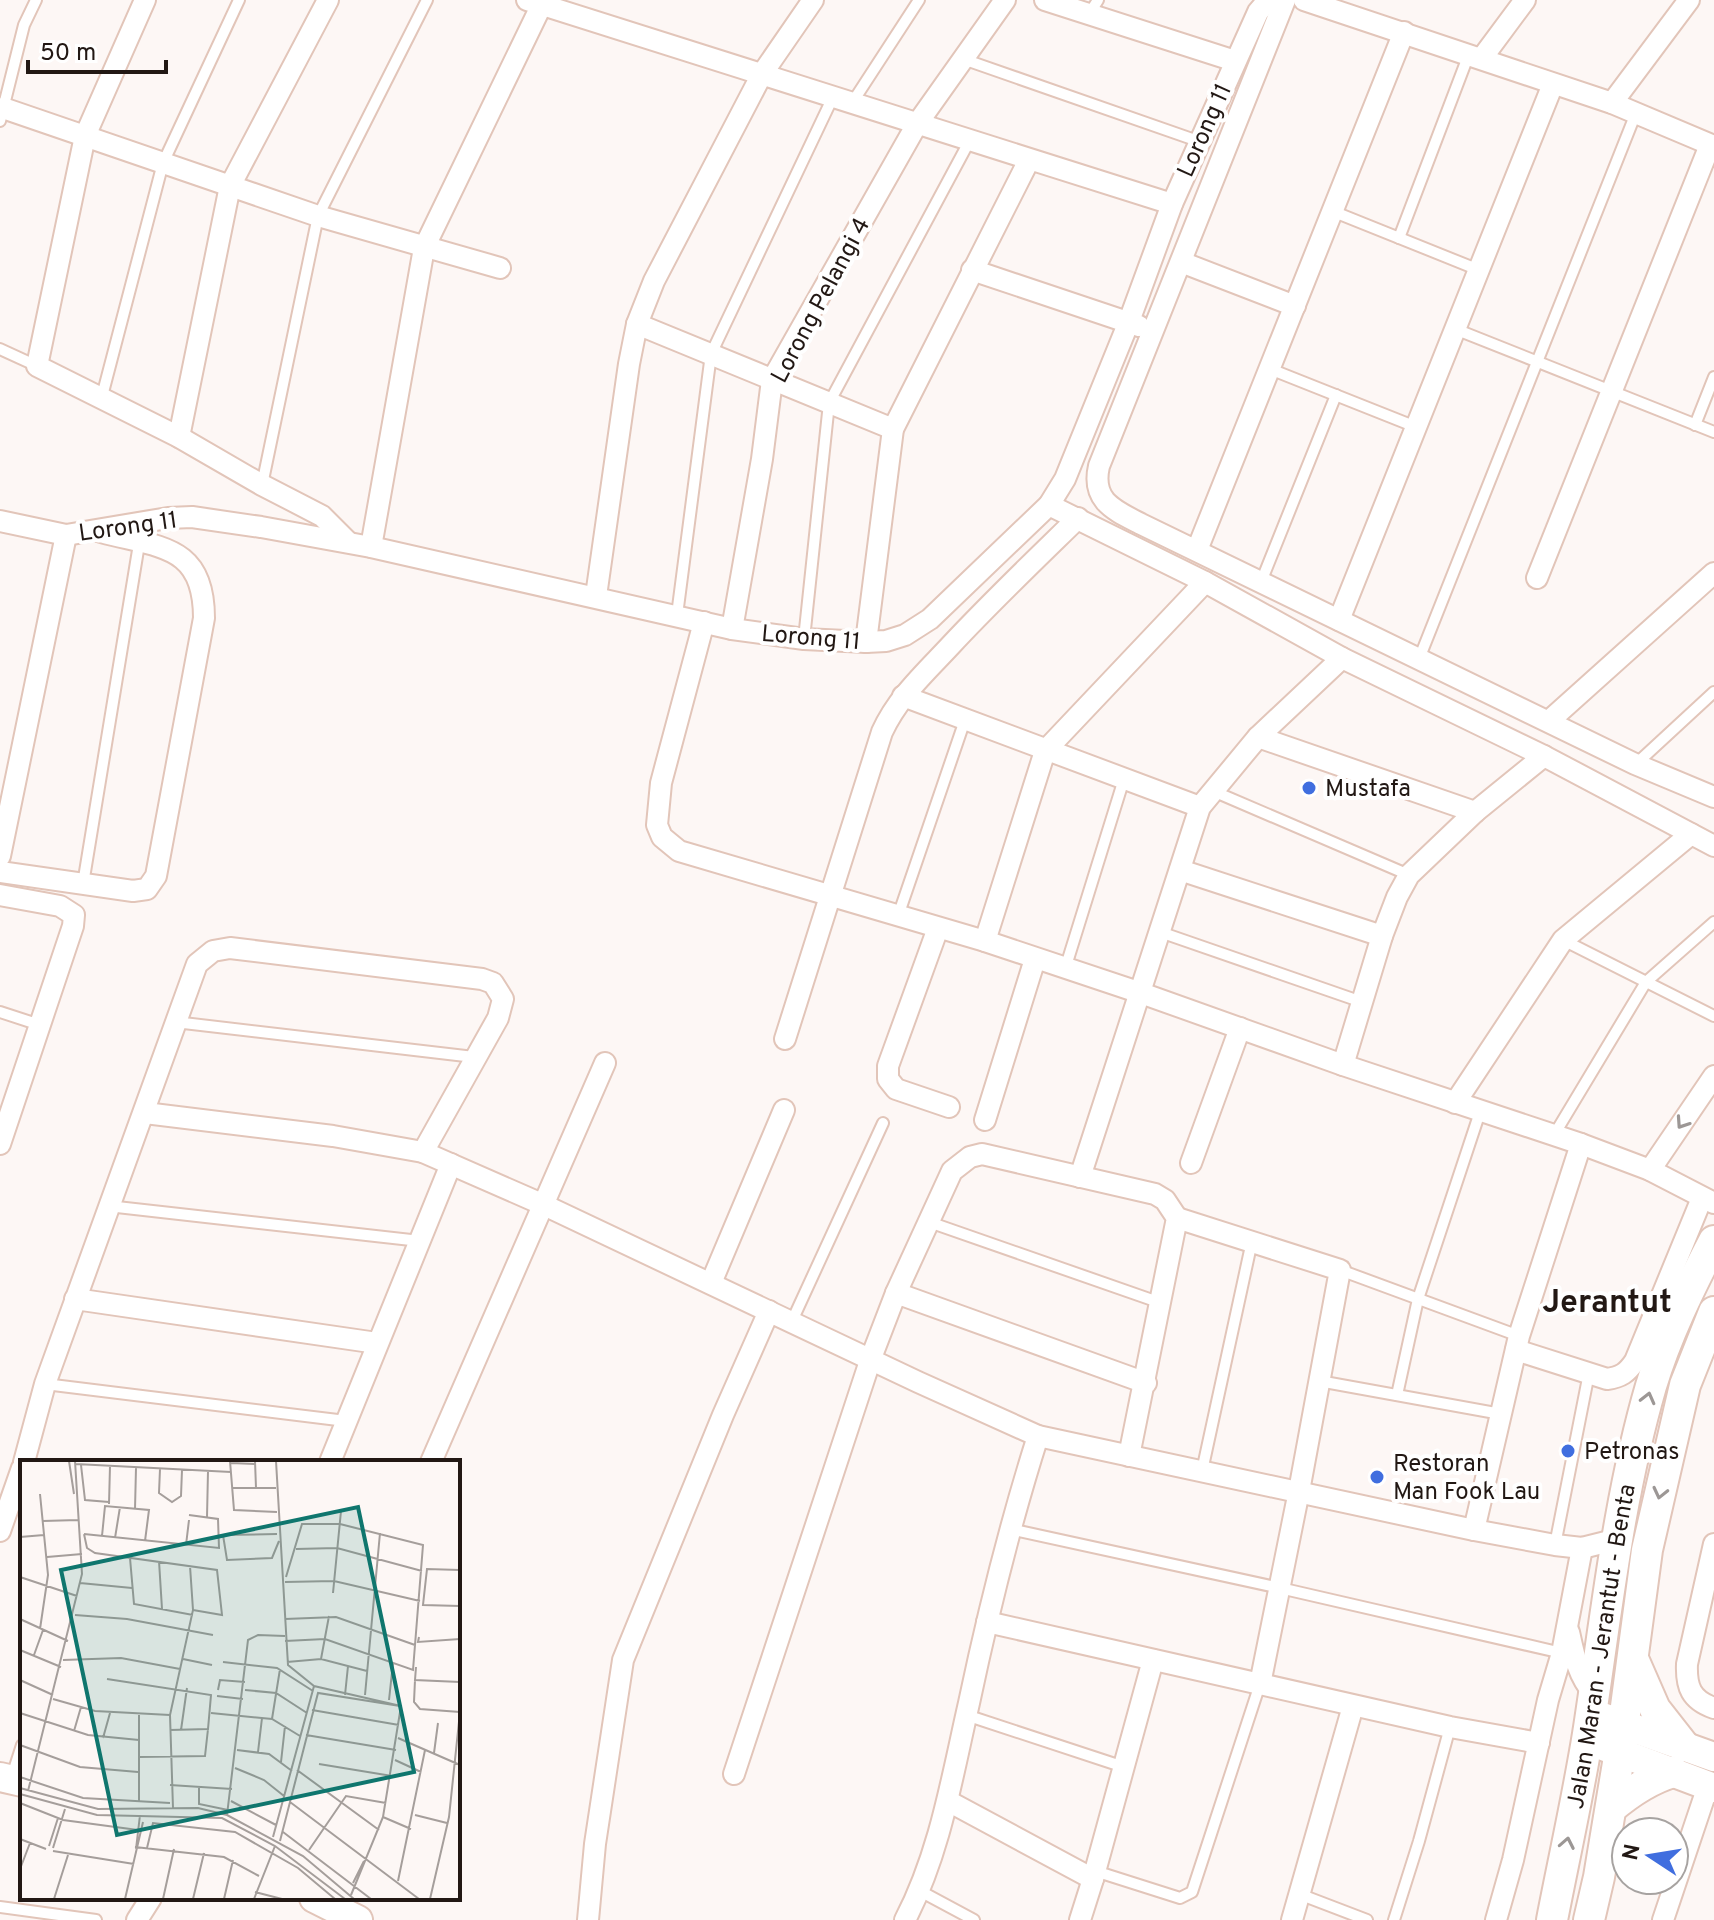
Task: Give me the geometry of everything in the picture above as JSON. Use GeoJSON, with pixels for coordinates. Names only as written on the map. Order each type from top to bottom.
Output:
{"type":"FeatureCollection","features":[{"type":"Feature","properties":{"kind":"main road","name":"Jalan Maran - Jerantut - Benta"},"geometry":{"type":"LineString","coordinates":[[1552,1920],[1591,1716],[1618,1539],[1636,1447],[1652,1384],[1688,1291],[1714,1241]]}},
{"type":"Feature","properties":{"kind":"main road","name":"Jalan Maran - Jerantut - Benta"},"geometry":{"type":"LineString","coordinates":[[1589,1920],[1611,1808],[1647,1550],[1685,1385],[1714,1312]]}},
{"type":"Feature","properties":{"kind":"main road"},"geometry":{"type":"LineString","coordinates":[[1611,1808],[1679,1759],[1633,1659]]}},
{"type":"Feature","properties":{"kind":"street"},"geometry":{"type":"LineString","coordinates":[[145,0],[85,136],[37,366],[179,437],[322,516],[348,542]]}},
{"type":"Feature","properties":{"kind":"street"},"geometry":{"type":"LineString","coordinates":[[179,437],[230,186],[328,0]]}},
{"type":"Feature","properties":{"kind":"street"},"geometry":{"type":"LineString","coordinates":[[596,596],[626,379],[637,324],[654,281],[762,74],[813,0]]}},
{"type":"Feature","properties":{"kind":"street","name":"Lorong Pelangi 4"},"geometry":{"type":"LineString","coordinates":[[732,629],[762,459],[772,380],[917,124],[1005,0]]}},
{"type":"Feature","properties":{"kind":"street"},"geometry":{"type":"LineString","coordinates":[[1045,0],[1094,7],[1235,61]]}},
{"type":"Feature","properties":{"kind":"street"},"geometry":{"type":"LineString","coordinates":[[1285,0],[1099,466],[1095,481],[1098,494],[1118,512],[1635,764],[1714,797]]}},
{"type":"Feature","properties":{"kind":"street"},"geometry":{"type":"LineString","coordinates":[[1304,0],[1612,103],[1712,146],[1537,578]]}},
{"type":"Feature","properties":{"kind":"street"},"geometry":{"type":"LineString","coordinates":[[1476,56],[1525,0]]}},
{"type":"Feature","properties":{"kind":"street"},"geometry":{"type":"LineString","coordinates":[[1612,103],[1689,0]]}},
{"type":"Feature","properties":{"kind":"street"},"geometry":{"type":"LineString","coordinates":[[371,547],[424,248],[538,2],[1172,204]]}},
{"type":"Feature","properties":{"kind":"street","name":"Lorong 11"},"geometry":{"type":"LineString","coordinates":[[0,521],[66,535],[143,521],[192,517],[348,542],[732,629],[804,639],[866,642],[886,641],[905,635],[930,619],[1049,505],[1065,479],[1198,141],[1263,6]]}},
{"type":"Feature","properties":{"kind":"street"},"geometry":{"type":"LineString","coordinates":[[1197,550],[1404,32]]}},
{"type":"Feature","properties":{"kind":"street"},"geometry":{"type":"LineString","coordinates":[[1339,620],[1553,84]]}},
{"type":"Feature","properties":{"kind":"street"},"geometry":{"type":"LineString","coordinates":[[2,114],[85,136],[318,216],[500,268]]}},
{"type":"Feature","properties":{"kind":"street"},"geometry":{"type":"LineString","coordinates":[[866,642],[893,429],[1029,160]]}},
{"type":"Feature","properties":{"kind":"street"},"geometry":{"type":"LineString","coordinates":[[1181,262],[1295,306]]}},
{"type":"Feature","properties":{"kind":"street"},"geometry":{"type":"LineString","coordinates":[[972,270],[1128,324],[1154,330]]}},
{"type":"Feature","properties":{"kind":"street"},"geometry":{"type":"LineString","coordinates":[[637,324],[893,429]]}},
{"type":"Feature","properties":{"kind":"street"},"geometry":{"type":"LineString","coordinates":[[1049,505],[1205,582],[1342,658],[1544,756],[1714,846]]}},
{"type":"Feature","properties":{"kind":"street"},"geometry":{"type":"LineString","coordinates":[[785,1039],[882,732],[903,696],[990,604],[1078,518]]}},
{"type":"Feature","properties":{"kind":"street"},"geometry":{"type":"LineString","coordinates":[[0,872],[133,891],[147,889],[152,884],[204,618],[201,586],[188,561],[174,552],[94,530]]}},
{"type":"Feature","properties":{"kind":"street"},"geometry":{"type":"LineString","coordinates":[[0,856],[66,535]]}},
{"type":"Feature","properties":{"kind":"street"},"geometry":{"type":"LineString","coordinates":[[1549,721],[1714,573]]}},
{"type":"Feature","properties":{"kind":"street"},"geometry":{"type":"LineString","coordinates":[[985,941],[1045,751],[1205,582]]}},
{"type":"Feature","properties":{"kind":"street"},"geometry":{"type":"LineString","coordinates":[[704,622],[661,783],[657,825],[662,837],[679,851],[985,941],[1141,993],[1343,1065],[1581,1144],[1650,1170],[1708,1201],[1635,1361],[1620,1377],[1607,1379],[1517,1343]]}},
{"type":"Feature","properties":{"kind":"street"},"geometry":{"type":"LineString","coordinates":[[1080,1177],[1206,799],[1258,737],[1342,658]]}},
{"type":"Feature","properties":{"kind":"street"},"geometry":{"type":"LineString","coordinates":[[1404,688],[1419,659]]}},
{"type":"Feature","properties":{"kind":"street"},"geometry":{"type":"LineString","coordinates":[[903,696],[1124,779],[1206,799]]}},
{"type":"Feature","properties":{"kind":"street"},"geometry":{"type":"LineString","coordinates":[[1258,737],[1475,812]]}},
{"type":"Feature","properties":{"kind":"street"},"geometry":{"type":"LineString","coordinates":[[1343,1065],[1382,936],[1409,875],[1475,812],[1544,756]]}},
{"type":"Feature","properties":{"kind":"street"},"geometry":{"type":"LineString","coordinates":[[1455,1103],[1563,940],[1691,834]]}},
{"type":"Feature","properties":{"kind":"street"},"geometry":{"type":"LineString","coordinates":[[1180,870],[1382,936]]}},
{"type":"Feature","properties":{"kind":"street"},"geometry":{"type":"LineString","coordinates":[[0,895],[60,906],[74,915],[40,1025],[5,1110],[0,1144]]}},
{"type":"Feature","properties":{"kind":"street"},"geometry":{"type":"LineString","coordinates":[[938,928],[888,1066],[888,1079],[896,1089],[949,1107]]}},
{"type":"Feature","properties":{"kind":"street"},"geometry":{"type":"LineString","coordinates":[[25,1460],[45,1384],[108,1206],[145,1113],[197,964],[206,955],[230,948],[482,979],[493,983],[503,999],[502,1007],[423,1152]]}},
{"type":"Feature","properties":{"kind":"street"},"geometry":{"type":"LineString","coordinates":[[985,1120],[1035,959]]}},
{"type":"Feature","properties":{"kind":"street"},"geometry":{"type":"LineString","coordinates":[[1191,1163],[1240,1028]]}},
{"type":"Feature","properties":{"kind":"street"},"geometry":{"type":"LineString","coordinates":[[432,1460],[605,1063]]}},
{"type":"Feature","properties":{"kind":"street"},"geometry":{"type":"LineString","coordinates":[[1650,1170],[1714,1076]]}},
{"type":"Feature","properties":{"kind":"street"},"geometry":{"type":"LineString","coordinates":[[711,1283],[784,1110]]}},
{"type":"Feature","properties":{"kind":"street"},"geometry":{"type":"LineString","coordinates":[[145,1113],[333,1136],[423,1152],[544,1205],[1038,1436],[1555,1545],[1582,1548],[1618,1539]]}},
{"type":"Feature","properties":{"kind":"street"},"geometry":{"type":"LineString","coordinates":[[1474,1530],[1517,1343],[1581,1144]]}},
{"type":"Feature","properties":{"kind":"street"},"geometry":{"type":"LineString","coordinates":[[734,1774],[871,1358],[896,1293],[952,1171],[970,1157],[982,1154],[1155,1194],[1165,1200],[1177,1218],[1340,1270],[1260,1684]]}},
{"type":"Feature","properties":{"kind":"street"},"geometry":{"type":"LineString","coordinates":[[331,1460],[451,1164]]}},
{"type":"Feature","properties":{"kind":"street"},"geometry":{"type":"LineString","coordinates":[[1129,1456],[1177,1218]]}},
{"type":"Feature","properties":{"kind":"street"},"geometry":{"type":"LineString","coordinates":[[896,1293],[1146,1383]]}},
{"type":"Feature","properties":{"kind":"street"},"geometry":{"type":"LineString","coordinates":[[75,1299],[377,1343]]}},
{"type":"Feature","properties":{"kind":"street"},"geometry":{"type":"LineString","coordinates":[[588,1920],[595,1844],[623,1660],[769,1311]]}},
{"type":"Feature","properties":{"kind":"street"},"geometry":{"type":"LineString","coordinates":[[905,1920],[920,1891],[948,1801],[987,1622],[1010,1529],[1038,1436]]}},
{"type":"Feature","properties":{"kind":"street"},"geometry":{"type":"LineString","coordinates":[[0,1531],[20,1476]]}},
{"type":"Feature","properties":{"kind":"street"},"geometry":{"type":"LineString","coordinates":[[1714,1544],[1687,1664],[1686,1681],[1691,1694],[1702,1704],[1714,1708]]}},
{"type":"Feature","properties":{"kind":"street"},"geometry":{"type":"LineString","coordinates":[[1496,1920],[1568,1628],[1582,1548]]}},
{"type":"Feature","properties":{"kind":"street"},"geometry":{"type":"LineString","coordinates":[[987,1622],[1353,1706],[1539,1743]]}},
{"type":"Feature","properties":{"kind":"street"},"geometry":{"type":"LineString","coordinates":[[1568,1628],[1577,1666],[1586,1685],[1591,1716],[1622,1737],[1679,1759],[1711,1787],[1663,1920]]}},
{"type":"Feature","properties":{"kind":"street"},"geometry":{"type":"LineString","coordinates":[[1080,1920],[1153,1660]]}},
{"type":"Feature","properties":{"kind":"street"},"geometry":{"type":"LineString","coordinates":[[1292,1920],[1353,1706]]}},
{"type":"Feature","properties":{"kind":"street"},"geometry":{"type":"LineString","coordinates":[[1679,1759],[1714,1757]]}},
{"type":"Feature","properties":{"kind":"street"},"geometry":{"type":"LineString","coordinates":[[948,1801],[1094,1875]]}},
{"type":"Feature","properties":{"kind":"street"},"geometry":{"type":"LineString","coordinates":[[137,1920],[150,1900]]}},
{"type":"Feature","properties":{"kind":"street"},"geometry":{"type":"LineString","coordinates":[[318,1900],[358,1920]]}},
{"type":"Feature","properties":{"kind":"lane"},"geometry":{"type":"LineString","coordinates":[[2,114],[24,25],[36,0]]}},
{"type":"Feature","properties":{"kind":"lane"},"geometry":{"type":"LineString","coordinates":[[101,400],[163,163],[239,0]]}},
{"type":"Feature","properties":{"kind":"lane"},"geometry":{"type":"LineString","coordinates":[[262,485],[318,216],[427,0]]}},
{"type":"Feature","properties":{"kind":"lane"},"geometry":{"type":"LineString","coordinates":[[677,615],[711,354],[843,100],[919,0]]}},
{"type":"Feature","properties":{"kind":"lane"},"geometry":{"type":"LineString","coordinates":[[1399,238],[1476,56]]}},
{"type":"Feature","properties":{"kind":"lane"},"geometry":{"type":"LineString","coordinates":[[963,59],[1198,141]]}},
{"type":"Feature","properties":{"kind":"lane"},"geometry":{"type":"LineString","coordinates":[[1419,659],[1636,113]]}},
{"type":"Feature","properties":{"kind":"lane"},"geometry":{"type":"LineString","coordinates":[[804,639],[829,403],[970,140]]}},
{"type":"Feature","properties":{"kind":"lane"},"geometry":{"type":"LineString","coordinates":[[1332,211],[1479,270]]}},
{"type":"Feature","properties":{"kind":"lane"},"geometry":{"type":"LineString","coordinates":[[1455,329],[1714,432]]}},
{"type":"Feature","properties":{"kind":"lane"},"geometry":{"type":"LineString","coordinates":[[0,349],[37,366]]}},
{"type":"Feature","properties":{"kind":"lane"},"geometry":{"type":"LineString","coordinates":[[1270,369],[1416,427]]}},
{"type":"Feature","properties":{"kind":"lane"},"geometry":{"type":"LineString","coordinates":[[1695,425],[1714,377]]}},
{"type":"Feature","properties":{"kind":"lane"},"geometry":{"type":"LineString","coordinates":[[1261,582],[1336,395]]}},
{"type":"Feature","properties":{"kind":"lane"},"geometry":{"type":"LineString","coordinates":[[83,884],[143,521]]}},
{"type":"Feature","properties":{"kind":"lane"},"geometry":{"type":"LineString","coordinates":[[1635,764],[1714,692]]}},
{"type":"Feature","properties":{"kind":"lane"},"geometry":{"type":"LineString","coordinates":[[898,916],[965,720]]}},
{"type":"Feature","properties":{"kind":"lane"},"geometry":{"type":"LineString","coordinates":[[1065,969],[1124,779]]}},
{"type":"Feature","properties":{"kind":"lane"},"geometry":{"type":"LineString","coordinates":[[1206,799],[1409,875]]}},
{"type":"Feature","properties":{"kind":"lane"},"geometry":{"type":"LineString","coordinates":[[1554,1135],[1646,982],[1714,922]]}},
{"type":"Feature","properties":{"kind":"lane"},"geometry":{"type":"LineString","coordinates":[[1160,932],[1362,1002]]}},
{"type":"Feature","properties":{"kind":"lane"},"geometry":{"type":"LineString","coordinates":[[1563,940],[1714,1016]]}},
{"type":"Feature","properties":{"kind":"lane"},"geometry":{"type":"LineString","coordinates":[[0,1012],[40,1025]]}},
{"type":"Feature","properties":{"kind":"lane"},"geometry":{"type":"LineString","coordinates":[[175,1022],[474,1057]]}},
{"type":"Feature","properties":{"kind":"lane"},"geometry":{"type":"LineString","coordinates":[[1397,1395],[1418,1299],[1480,1112]]}},
{"type":"Feature","properties":{"kind":"lane"},"geometry":{"type":"LineString","coordinates":[[792,1321],[883,1123]]}},
{"type":"Feature","properties":{"kind":"lane"},"geometry":{"type":"LineString","coordinates":[[108,1206],[420,1241]]}},
{"type":"Feature","properties":{"kind":"lane"},"geometry":{"type":"LineString","coordinates":[[929,1222],[1161,1303]]}},
{"type":"Feature","properties":{"kind":"lane"},"geometry":{"type":"LineString","coordinates":[[1202,1471],[1252,1241]]}},
{"type":"Feature","properties":{"kind":"lane"},"geometry":{"type":"LineString","coordinates":[[1340,1270],[1418,1299],[1517,1343]]}},
{"type":"Feature","properties":{"kind":"lane"},"geometry":{"type":"LineString","coordinates":[[1555,1545],[1589,1373]]}},
{"type":"Feature","properties":{"kind":"lane"},"geometry":{"type":"LineString","coordinates":[[1319,1381],[1501,1414]]}},
{"type":"Feature","properties":{"kind":"lane"},"geometry":{"type":"LineString","coordinates":[[45,1384],[346,1421]]}},
{"type":"Feature","properties":{"kind":"lane"},"geometry":{"type":"LineString","coordinates":[[1010,1529],[1562,1653]]}},
{"type":"Feature","properties":{"kind":"lane"},"geometry":{"type":"LineString","coordinates":[[1094,1875],[1180,1898],[1192,1892],[1260,1684]]}},
{"type":"Feature","properties":{"kind":"lane"},"geometry":{"type":"LineString","coordinates":[[966,1715],[1124,1767]]}},
{"type":"Feature","properties":{"kind":"lane"},"geometry":{"type":"LineString","coordinates":[[1394,1920],[1450,1727]]}},
{"type":"Feature","properties":{"kind":"lane"},"geometry":{"type":"LineString","coordinates":[[11,1779],[20,1751]]}},
{"type":"Feature","properties":{"kind":"lane"},"geometry":{"type":"LineString","coordinates":[[920,1891],[974,1920]]}},
{"type":"Feature","properties":{"kind":"lane"},"geometry":{"type":"LineString","coordinates":[[1299,1894],[1367,1920]]}},
{"type":"Feature","properties":{"kind":"lane"},"geometry":{"type":"LineString","coordinates":[[0,1907],[96,1920]]}},
{"type":"Feature","properties":{"kind":"place","name":"Mustafa"},"geometry":{"type":"Point","coordinates":[1309,788]}},
{"type":"Feature","properties":{"kind":"place","name":"Petronas"},"geometry":{"type":"Point","coordinates":[1568,1451]}},
{"type":"Feature","properties":{"kind":"place","name":"Restoran Man Fook Lau"},"geometry":{"type":"Point","coordinates":[1377,1477]}},
{"type":"Feature","properties":{"kind":"district","name":"Jerantut"},"geometry":{"type":"Point","coordinates":[1607,1301]}}]}
